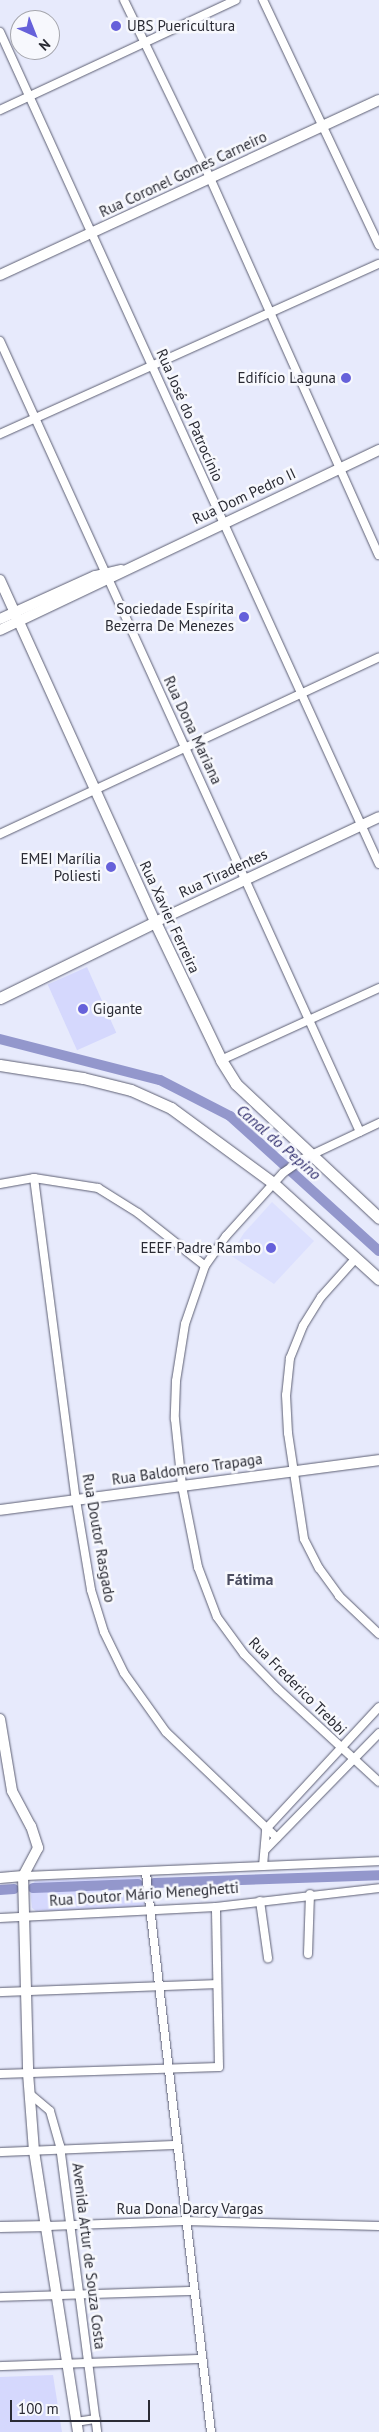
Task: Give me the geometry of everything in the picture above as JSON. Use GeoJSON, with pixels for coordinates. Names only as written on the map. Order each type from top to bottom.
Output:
{"type":"FeatureCollection","features":[{"type":"Feature","properties":{"kind":"main road","name":"Rua Tiradentes"},"geometry":{"type":"LineString","coordinates":[[0,998],[155,922]]}},
{"type":"Feature","properties":{"kind":"main road","name":"Rua Xavier Ferreira"},"geometry":{"type":"LineString","coordinates":[[155,922],[221,1060],[236,1084],[307,1157],[379,1218]]}},
{"type":"Feature","properties":{"kind":"main road"},"geometry":{"type":"LineString","coordinates":[[0,1065],[84,1078],[131,1090],[170,1108],[273,1182],[379,1280]]}},
{"type":"Feature","properties":{"kind":"street"},"geometry":{"type":"LineString","coordinates":[[124,0],[144,45],[210,178],[379,554]]}},
{"type":"Feature","properties":{"kind":"street"},"geometry":{"type":"LineString","coordinates":[[0,110],[144,45],[236,0]]}},
{"type":"Feature","properties":{"kind":"street"},"geometry":{"type":"LineString","coordinates":[[263,0],[379,245]]}},
{"type":"Feature","properties":{"kind":"street","name":"Rua José do Patrocínio"},"geometry":{"type":"LineString","coordinates":[[0,32],[91,233],[154,365],[300,693],[379,864]]}},
{"type":"Feature","properties":{"kind":"street","name":"Rua Coronel Gomes Carneiro"},"geometry":{"type":"LineString","coordinates":[[0,275],[379,100]]}},
{"type":"Feature","properties":{"kind":"street"},"geometry":{"type":"LineString","coordinates":[[0,434],[379,264]]}},
{"type":"Feature","properties":{"kind":"street","name":"Rua Dona Mariana"},"geometry":{"type":"LineString","coordinates":[[0,341],[360,1132]]}},
{"type":"Feature","properties":{"kind":"street","name":"Rua Dom Pedro II"},"geometry":{"type":"LineString","coordinates":[[0,630],[17,617],[108,577],[379,450]]}},
{"type":"Feature","properties":{"kind":"street","name":"Rua Xavier Ferreira"},"geometry":{"type":"LineString","coordinates":[[0,580],[155,922]]}},
{"type":"Feature","properties":{"kind":"street","name":"Rua Dom Pedro II"},"geometry":{"type":"LineString","coordinates":[[0,619],[17,617]]}},
{"type":"Feature","properties":{"kind":"street"},"geometry":{"type":"LineString","coordinates":[[0,834],[379,657]]}},
{"type":"Feature","properties":{"kind":"street","name":"Rua Tiradentes"},"geometry":{"type":"LineString","coordinates":[[155,922],[379,817]]}},
{"type":"Feature","properties":{"kind":"street"},"geometry":{"type":"LineString","coordinates":[[221,1060],[379,988]]}},
{"type":"Feature","properties":{"kind":"street","name":"Rua Frederico Trebbi"},"geometry":{"type":"LineString","coordinates":[[379,1123],[307,1157],[283,1173],[226,1236],[205,1266],[185,1324],[176,1381],[174,1419],[182,1486],[198,1567],[217,1616],[244,1654],[353,1760],[379,1782]]}},
{"type":"Feature","properties":{"kind":"street"},"geometry":{"type":"LineString","coordinates":[[0,1184],[34,1178],[98,1188],[138,1213],[205,1266]]}},
{"type":"Feature","properties":{"kind":"street","name":"Rua Doutor Rasgado"},"geometry":{"type":"LineString","coordinates":[[34,1178],[76,1500],[91,1590],[104,1632],[124,1672],[166,1732],[277,1838]]}},
{"type":"Feature","properties":{"kind":"street"},"geometry":{"type":"LineString","coordinates":[[356,1258],[321,1297],[303,1326],[290,1358],[286,1395],[293,1470],[304,1539],[319,1568],[339,1596],[379,1634]]}},
{"type":"Feature","properties":{"kind":"street","name":"Rua Baldomero Trapaga"},"geometry":{"type":"LineString","coordinates":[[0,1510],[379,1460]]}},
{"type":"Feature","properties":{"kind":"street"},"geometry":{"type":"LineString","coordinates":[[263,1866],[266,1829],[379,1707]]}},
{"type":"Feature","properties":{"kind":"street"},"geometry":{"type":"LineString","coordinates":[[0,1719],[3,1755],[12,1791],[31,1826],[38,1848],[24,1876],[28,1991],[28,2073],[34,2151],[48,2226],[66,2364],[77,2427],[96,2419]]}},
{"type":"Feature","properties":{"kind":"street"},"geometry":{"type":"LineString","coordinates":[[265,1850],[379,1733]]}},
{"type":"Feature","properties":{"kind":"street","name":"Rua Doutor Mário Meneghetti"},"geometry":{"type":"LineString","coordinates":[[0,1878],[146,1873],[379,1861]]}},
{"type":"Feature","properties":{"kind":"street"},"geometry":{"type":"LineString","coordinates":[[146,1873],[184,2221],[211,2432]]}},
{"type":"Feature","properties":{"kind":"street","name":"Rua Doutor Mário Meneghetti"},"geometry":{"type":"LineString","coordinates":[[0,1918],[216,1907],[310,1894],[379,1888]]}},
{"type":"Feature","properties":{"kind":"street"},"geometry":{"type":"LineString","coordinates":[[308,1954],[310,1894]]}},
{"type":"Feature","properties":{"kind":"street"},"geometry":{"type":"LineString","coordinates":[[260,1900],[268,1958]]}},
{"type":"Feature","properties":{"kind":"street"},"geometry":{"type":"LineString","coordinates":[[0,2074],[167,2067],[219,2067],[215,1984],[216,1907]]}},
{"type":"Feature","properties":{"kind":"street"},"geometry":{"type":"LineString","coordinates":[[0,1992],[215,1984]]}},
{"type":"Feature","properties":{"kind":"street","name":"Avenida Artur de Souza Costa"},"geometry":{"type":"LineString","coordinates":[[30,2094],[50,2110],[56,2122],[98,2432]]}},
{"type":"Feature","properties":{"kind":"street"},"geometry":{"type":"LineString","coordinates":[[0,2152],[176,2145]]}},
{"type":"Feature","properties":{"kind":"street","name":"Rua Dona Darcy Vargas"},"geometry":{"type":"LineString","coordinates":[[0,2227],[184,2221],[379,2226]]}},
{"type":"Feature","properties":{"kind":"street"},"geometry":{"type":"LineString","coordinates":[[0,2297],[79,2293],[193,2291]]}},
{"type":"Feature","properties":{"kind":"street"},"geometry":{"type":"LineString","coordinates":[[0,2366],[201,2359]]}},
{"type":"Feature","properties":{"kind":"shaded area","name":"Gigante"},"geometry":{"type":"Polygon","coordinates":[[[87,967],[116,1033],[77,1050],[48,984],[87,967]]]}},
{"type":"Feature","properties":{"kind":"shaded area","name":"EEEF Padre Rambo"},"geometry":{"type":"Polygon","coordinates":[[[272,1202],[314,1241],[274,1284],[230,1255],[244,1233],[272,1202]]]}},
{"type":"Feature","properties":{"kind":"shaded area"},"geometry":{"type":"Polygon","coordinates":[[[139,1877],[143,1881],[145,1904],[140,1908],[36,1911],[32,1908],[30,1887],[35,1881],[139,1877]]]}},
{"type":"Feature","properties":{"kind":"shaded area"},"geometry":{"type":"Polygon","coordinates":[[[53,2375],[62,2432],[0,2432],[0,2377],[53,2375]]]}},
{"type":"Feature","properties":{"kind":"waterway","name":"Canal do Pepino"},"geometry":{"type":"LineString","coordinates":[[0,1039],[160,1080],[230,1116],[379,1251]]}},
{"type":"Feature","properties":{"kind":"waterway"},"geometry":{"type":"LineString","coordinates":[[154,1883],[379,1875]]}},
{"type":"Feature","properties":{"kind":"waterway"},"geometry":{"type":"LineString","coordinates":[[33,1888],[138,1884]]}},
{"type":"Feature","properties":{"kind":"waterway"},"geometry":{"type":"LineString","coordinates":[[0,1890],[14,1889]]}},
{"type":"Feature","properties":{"kind":"place","name":"UBS Puericultura"},"geometry":{"type":"Point","coordinates":[116,26]}},
{"type":"Feature","properties":{"kind":"place","name":"Edifício Laguna"},"geometry":{"type":"Point","coordinates":[346,378]}},
{"type":"Feature","properties":{"kind":"place","name":"Sociedade Espírita Bezerra De Menezes"},"geometry":{"type":"Point","coordinates":[244,617]}},
{"type":"Feature","properties":{"kind":"place","name":"EMEI Marília Poliesti"},"geometry":{"type":"Point","coordinates":[111,867]}},
{"type":"Feature","properties":{"kind":"place","name":"Gigante"},"geometry":{"type":"Point","coordinates":[83,1009]}},
{"type":"Feature","properties":{"kind":"place","name":"EEEF Padre Rambo"},"geometry":{"type":"Point","coordinates":[271,1248]}},
{"type":"Feature","properties":{"kind":"district","name":"Fátima"},"geometry":{"type":"Point","coordinates":[250,1579]}}]}
